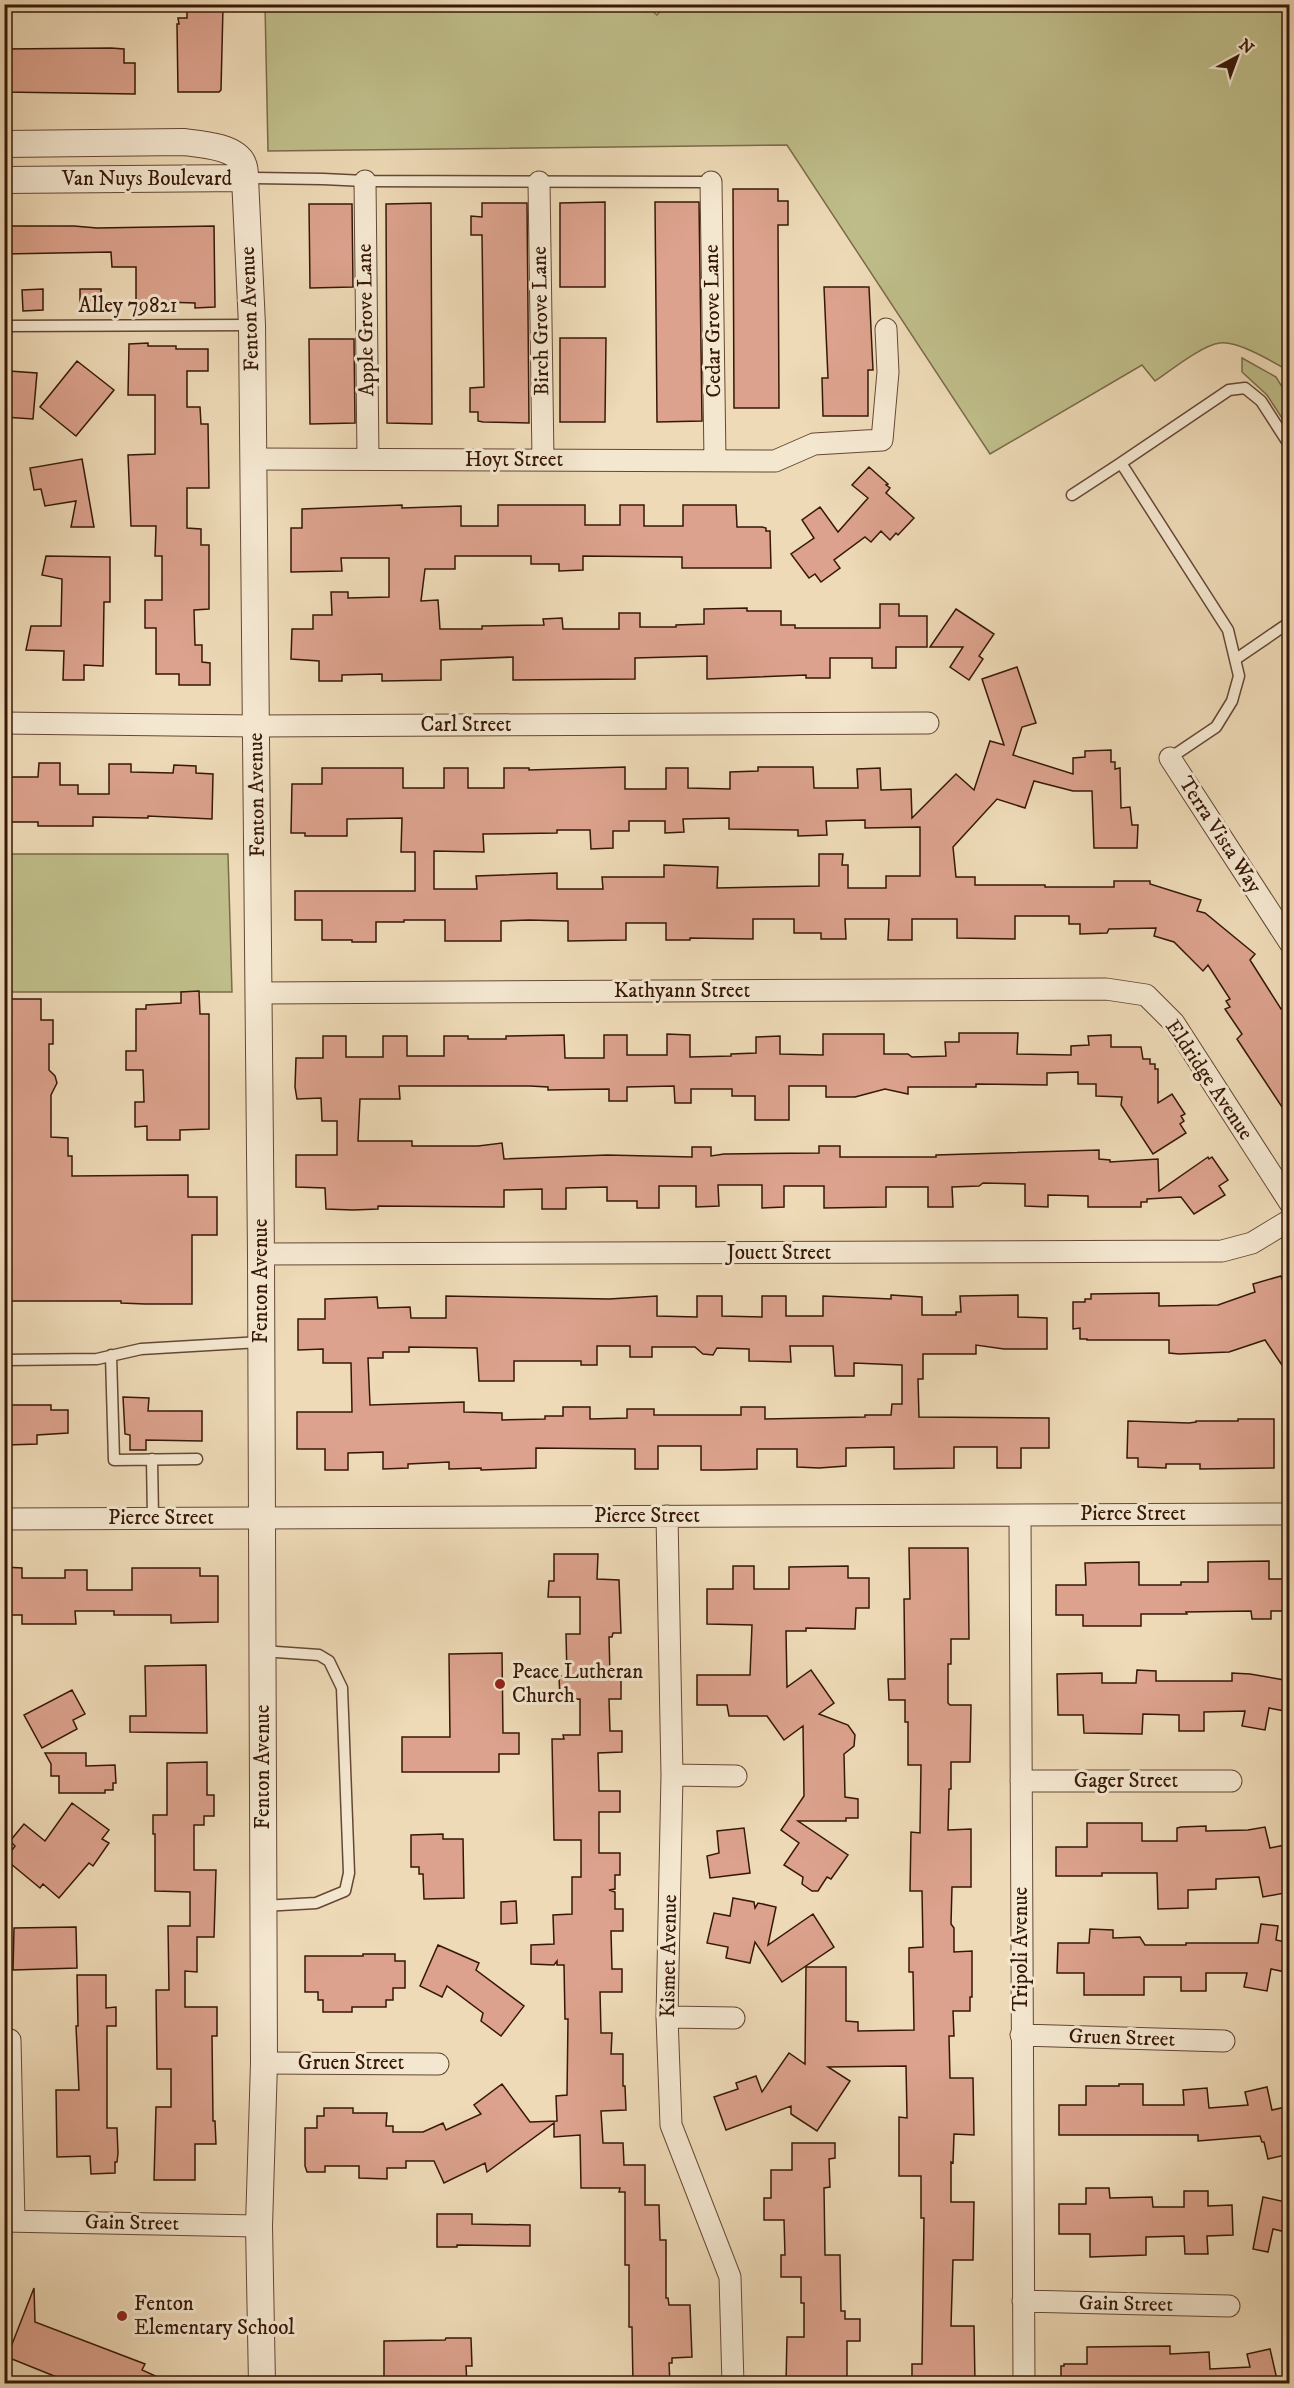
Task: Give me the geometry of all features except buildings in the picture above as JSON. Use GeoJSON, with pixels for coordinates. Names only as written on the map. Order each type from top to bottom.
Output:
{"type":"FeatureCollection","features":[{"type":"Feature","properties":{"kind":"street","name":"Van Nuys Boulevard"},"geometry":{"type":"LineString","coordinates":[[4,144],[183,142],[211,146],[237,156],[243,163],[245,178],[4,180]]}},
{"type":"Feature","properties":{"kind":"street","name":"Fenton Avenue"},"geometry":{"type":"LineString","coordinates":[[245,178],[252,325],[261,1254],[264,2063],[259,2226],[262,2384]]}},
{"type":"Feature","properties":{"kind":"street","name":"Apple Grove Lane"},"geometry":{"type":"LineString","coordinates":[[365,181],[368,459]]}},
{"type":"Feature","properties":{"kind":"street","name":"Birch Grove Lane"},"geometry":{"type":"LineString","coordinates":[[540,182],[543,460]]}},
{"type":"Feature","properties":{"kind":"street","name":"Cedar Grove Lane"},"geometry":{"type":"LineString","coordinates":[[711,182],[715,460]]}},
{"type":"Feature","properties":{"kind":"street","name":"Hoyt Street"},"geometry":{"type":"LineString","coordinates":[[252,459],[775,461],[814,444],[882,440],[888,372],[886,329]]}},
{"type":"Feature","properties":{"kind":"street","name":"Carl Street"},"geometry":{"type":"LineString","coordinates":[[4,723],[256,726],[928,723]]}},
{"type":"Feature","properties":{"kind":"street","name":"Terra Vista Way"},"geometry":{"type":"LineString","coordinates":[[1170,758],[1290,943]]}},
{"type":"Feature","properties":{"kind":"street","name":"Kathyann Street"},"geometry":{"type":"LineString","coordinates":[[258,993],[1106,989]]}},
{"type":"Feature","properties":{"kind":"street","name":"Eldridge Avenue"},"geometry":{"type":"LineString","coordinates":[[1106,989],[1146,995],[1174,1023],[1290,1203]]}},
{"type":"Feature","properties":{"kind":"street","name":"Jouett Street"},"geometry":{"type":"LineString","coordinates":[[261,1254],[1222,1251],[1252,1243],[1290,1220]]}},
{"type":"Feature","properties":{"kind":"street","name":"Pierce Street"},"geometry":{"type":"LineString","coordinates":[[4,1519],[1290,1514]]}},
{"type":"Feature","properties":{"kind":"street","name":"Tripoli Avenue"},"geometry":{"type":"LineString","coordinates":[[1020,1515],[1024,2384]]}},
{"type":"Feature","properties":{"kind":"street","name":"Kismet Avenue"},"geometry":{"type":"LineString","coordinates":[[667,1516],[672,1775],[668,2018],[671,2125],[730,2277],[733,2384]]}},
{"type":"Feature","properties":{"kind":"street"},"geometry":{"type":"LineString","coordinates":[[672,1775],[736,1776]]}},
{"type":"Feature","properties":{"kind":"street","name":"Gager Street"},"geometry":{"type":"LineString","coordinates":[[1021,1781],[1231,1781]]}},
{"type":"Feature","properties":{"kind":"street"},"geometry":{"type":"LineString","coordinates":[[668,2018],[734,2018]]}},
{"type":"Feature","properties":{"kind":"street","name":"Gruen Street"},"geometry":{"type":"LineString","coordinates":[[1021,2035],[1224,2041]]}},
{"type":"Feature","properties":{"kind":"street"},"geometry":{"type":"LineString","coordinates":[[9,2221],[10,2040]]}},
{"type":"Feature","properties":{"kind":"street","name":"Gruen Street"},"geometry":{"type":"LineString","coordinates":[[264,2063],[438,2064]]}},
{"type":"Feature","properties":{"kind":"street","name":"Gain Street"},"geometry":{"type":"LineString","coordinates":[[9,2221],[259,2226]]}},
{"type":"Feature","properties":{"kind":"street","name":"Gain Street"},"geometry":{"type":"LineString","coordinates":[[1023,2301],[1229,2306]]}},
{"type":"Feature","properties":{"kind":"lane"},"geometry":{"type":"LineString","coordinates":[[245,178],[323,178],[365,181],[711,182]]}},
{"type":"Feature","properties":{"kind":"lane","name":"Alley 79821"},"geometry":{"type":"LineString","coordinates":[[4,326],[252,325]]}},
{"type":"Feature","properties":{"kind":"lane"},"geometry":{"type":"LineString","coordinates":[[1072,495],[1229,390],[1245,388],[1261,401],[1290,446]]}},
{"type":"Feature","properties":{"kind":"lane"},"geometry":{"type":"LineString","coordinates":[[1121,464],[1228,630],[1239,676],[1232,701],[1216,727],[1170,758]]}},
{"type":"Feature","properties":{"kind":"lane"},"geometry":{"type":"LineString","coordinates":[[1236,659],[1290,622]]}},
{"type":"Feature","properties":{"kind":"lane"},"geometry":{"type":"LineString","coordinates":[[4,1360],[97,1359],[141,1348],[261,1342]]}},
{"type":"Feature","properties":{"kind":"lane"},"geometry":{"type":"LineString","coordinates":[[111,1355],[114,1460],[197,1459]]}},
{"type":"Feature","properties":{"kind":"lane"},"geometry":{"type":"LineString","coordinates":[[152,1459],[153,1518]]}},
{"type":"Feature","properties":{"kind":"lane"},"geometry":{"type":"LineString","coordinates":[[262,1651],[319,1655],[329,1661],[342,1688],[349,1873],[345,1891],[316,1903],[263,1906]]}},
{"type":"Feature","properties":{"kind":"shaded area"},"geometry":{"type":"Polygon","coordinates":[[[659,4],[1289,5],[1289,371],[1237,345],[1220,343],[1195,353],[1155,381],[1142,365],[990,454],[787,145],[268,151],[265,5],[645,5],[657,15],[662,9],[659,4]]]}},
{"type":"Feature","properties":{"kind":"shaded area"},"geometry":{"type":"Polygon","coordinates":[[[1242,358],[1276,377],[1289,398],[1289,429],[1267,395],[1242,372],[1242,358]]]}},
{"type":"Feature","properties":{"kind":"shaded area"},"geometry":{"type":"Polygon","coordinates":[[[4,854],[228,854],[232,992],[5,992],[4,854]]]}},
{"type":"Feature","properties":{"kind":"place","name":"Peace Lutheran Church"},"geometry":{"type":"Point","coordinates":[500,1684]}},
{"type":"Feature","properties":{"kind":"place","name":"Fenton Elementary School"},"geometry":{"type":"Point","coordinates":[122,2316]}}]}
